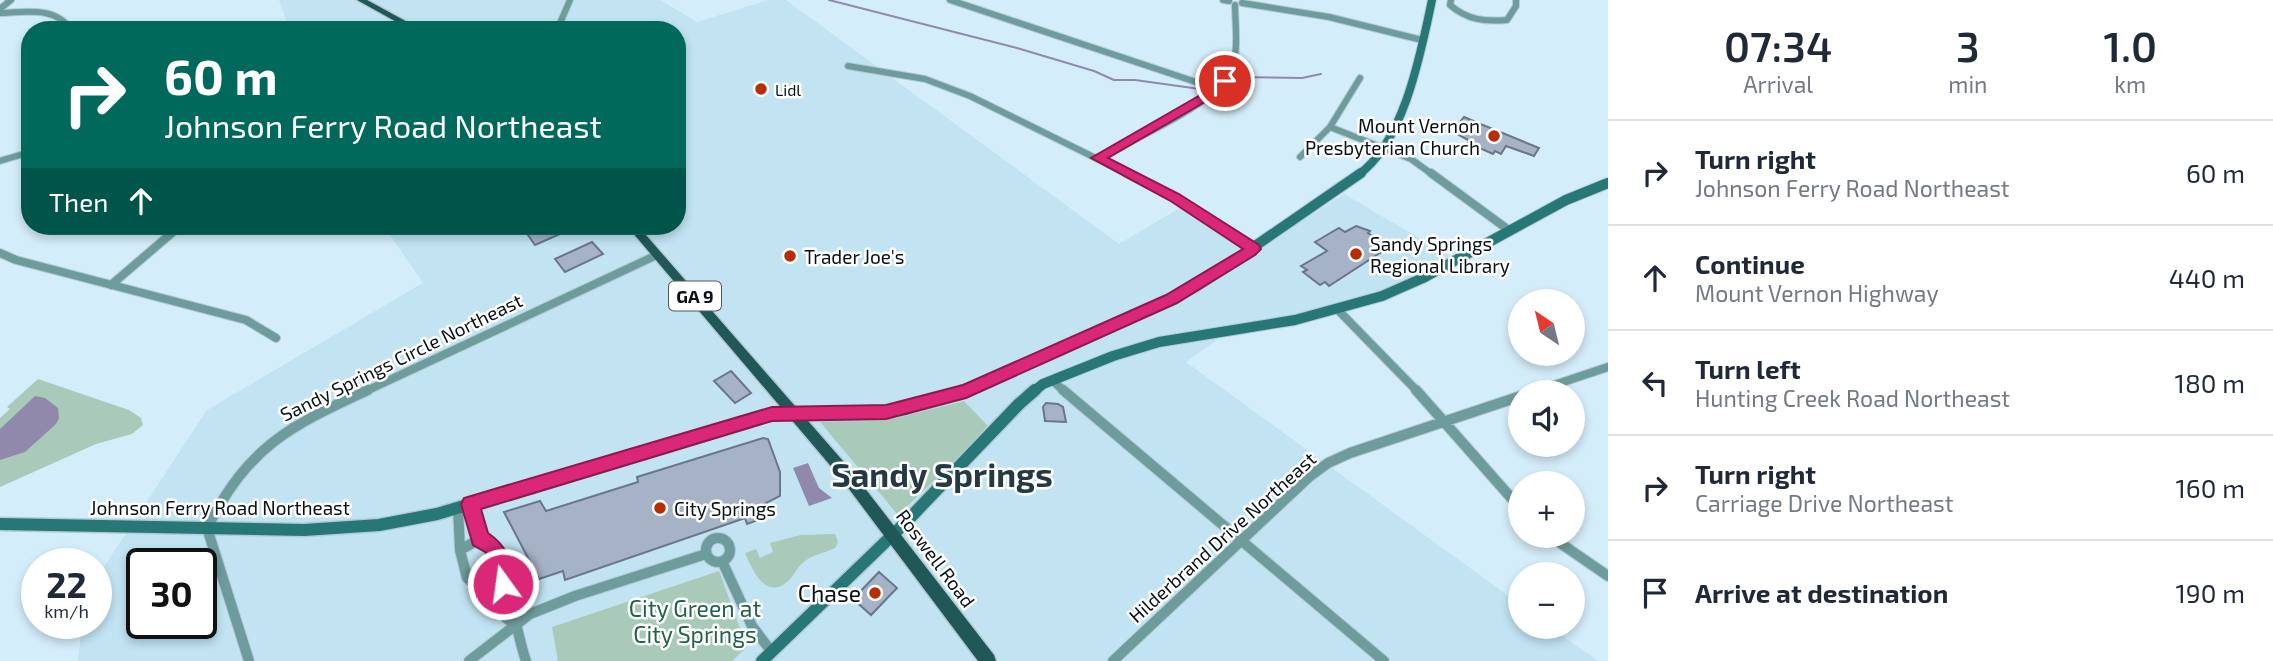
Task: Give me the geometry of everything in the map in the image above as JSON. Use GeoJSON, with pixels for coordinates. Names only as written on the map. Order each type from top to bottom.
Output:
{"type":"FeatureCollection","features":[{"type":"Feature","properties":{"kind":"main road"},"geometry":{"type":"LineString","coordinates":[[361,0],[401,21]]}},
{"type":"Feature","properties":{"kind":"main road","name":"Roswell Road"},"geometry":{"type":"LineString","coordinates":[[640,235],[795,412],[988,661]]}},
{"type":"Feature","properties":{"kind":"street"},"geometry":{"type":"LineString","coordinates":[[0,11],[11,0]]}},
{"type":"Feature","properties":{"kind":"street"},"geometry":{"type":"LineString","coordinates":[[561,21],[570,0]]}},
{"type":"Feature","properties":{"kind":"street"},"geometry":{"type":"LineString","coordinates":[[950,0],[1217,89]]}},
{"type":"Feature","properties":{"kind":"street"},"geometry":{"type":"LineString","coordinates":[[1223,0],[1329,17],[1422,40]]}},
{"type":"Feature","properties":{"kind":"street","name":"Johnson Ferry Road Northeast"},"geometry":{"type":"LineString","coordinates":[[1,527],[340,529],[412,520],[762,417],[795,412],[866,414],[915,406],[966,391],[1184,292],[1253,249],[1367,169],[1395,127],[1432,0]]}},
{"type":"Feature","properties":{"kind":"street"},"geometry":{"type":"LineString","coordinates":[[1451,0],[1450,5],[1456,11],[1470,18],[1495,21],[1507,20],[1516,6],[1516,0]]}},
{"type":"Feature","properties":{"kind":"street"},"geometry":{"type":"LineString","coordinates":[[1097,158],[1217,89],[1229,75],[1233,62],[1235,2]]}},
{"type":"Feature","properties":{"kind":"street"},"geometry":{"type":"LineString","coordinates":[[0,11],[51,14],[65,21]]}},
{"type":"Feature","properties":{"kind":"street"},"geometry":{"type":"LineString","coordinates":[[848,66],[903,74],[946,86],[1174,197],[1253,249]]}},
{"type":"Feature","properties":{"kind":"street"},"geometry":{"type":"LineString","coordinates":[[1300,158],[1330,127],[1360,78]]}},
{"type":"Feature","properties":{"kind":"street"},"geometry":{"type":"LineString","coordinates":[[1330,127],[1411,159],[1510,231]]}},
{"type":"Feature","properties":{"kind":"street"},"geometry":{"type":"LineString","coordinates":[[0,161],[21,155]]}},
{"type":"Feature","properties":{"kind":"street"},"geometry":{"type":"LineString","coordinates":[[722,561],[766,656],[975,453],[1019,404],[1043,384],[1138,348],[1180,337],[1285,322],[1338,310],[1382,296],[1423,278],[1566,200],[1608,183]]}},
{"type":"Feature","properties":{"kind":"street"},"geometry":{"type":"LineString","coordinates":[[111,285],[169,235]]}},
{"type":"Feature","properties":{"kind":"street"},"geometry":{"type":"LineString","coordinates":[[0,253],[16,260],[246,320],[276,338]]}},
{"type":"Feature","properties":{"kind":"street","name":"Sandy Springs Circle Northeast"},"geometry":{"type":"LineString","coordinates":[[207,528],[230,488],[273,441],[293,425],[657,255]]}},
{"type":"Feature","properties":{"kind":"street"},"geometry":{"type":"LineString","coordinates":[[1338,310],[1446,421],[1508,494]]}},
{"type":"Feature","properties":{"kind":"street"},"geometry":{"type":"LineString","coordinates":[[1569,380],[1608,367]]}},
{"type":"Feature","properties":{"kind":"street"},"geometry":{"type":"LineString","coordinates":[[1052,380],[1087,413],[1384,661]]}},
{"type":"Feature","properties":{"kind":"street","name":"Hilderbrand Drive Northeast"},"geometry":{"type":"LineString","coordinates":[[1113,661],[1309,477],[1328,463],[1508,400]]}},
{"type":"Feature","properties":{"kind":"street"},"geometry":{"type":"LineString","coordinates":[[464,506],[480,538],[501,558],[503,584],[515,608],[514,624],[526,661]]}},
{"type":"Feature","properties":{"kind":"street"},"geometry":{"type":"LineString","coordinates":[[464,506],[460,550],[467,578],[488,594],[506,618],[514,624]]}},
{"type":"Feature","properties":{"kind":"street"},"geometry":{"type":"LineString","coordinates":[[207,528],[249,661]]}},
{"type":"Feature","properties":{"kind":"street"},"geometry":{"type":"LineString","coordinates":[[460,550],[480,538]]}},
{"type":"Feature","properties":{"kind":"street"},"geometry":{"type":"LineString","coordinates":[[724,540],[729,545],[730,552],[722,561],[714,561],[706,554],[707,546],[712,541],[724,540]]}},
{"type":"Feature","properties":{"kind":"street"},"geometry":{"type":"LineString","coordinates":[[1567,548],[1608,576]]}},
{"type":"Feature","properties":{"kind":"street"},"geometry":{"type":"LineString","coordinates":[[469,661],[530,614],[575,596],[706,554]]}},
{"type":"Feature","properties":{"kind":"street"},"geometry":{"type":"LineString","coordinates":[[488,594],[503,584]]}},
{"type":"Feature","properties":{"kind":"shaded area"},"geometry":{"type":"Polygon","coordinates":[[[279,0],[660,0],[697,22],[769,0],[786,0],[1119,244],[1188,203],[1260,247],[1344,194],[1462,263],[1328,315],[1229,331],[1186,362],[1508,596],[1508,639],[1567,639],[1598,661],[78,661],[80,639],[112,639],[112,555],[207,410],[423,283],[390,235],[686,235],[686,21],[287,21],[279,0]]]}},
{"type":"Feature","properties":{"kind":"shaded area"},"geometry":{"type":"Polygon","coordinates":[[[35,396],[45,398],[58,408],[59,418],[56,424],[25,452],[0,460],[0,429],[35,396]]]}},
{"type":"Feature","properties":{"kind":"shaded area"},"geometry":{"type":"Polygon","coordinates":[[[808,463],[819,488],[832,498],[809,506],[793,468],[808,463]]]}},
{"type":"Feature","properties":{"kind":"green space"},"geometry":{"type":"Polygon","coordinates":[[[38,379],[129,410],[141,418],[143,425],[132,434],[96,444],[0,487],[0,418],[10,409],[7,407],[38,379]]]}},
{"type":"Feature","properties":{"kind":"green space"},"geometry":{"type":"Polygon","coordinates":[[[964,401],[988,426],[898,515],[820,422],[897,418],[964,401]]]}},
{"type":"Feature","properties":{"kind":"green space"},"geometry":{"type":"Polygon","coordinates":[[[835,534],[838,542],[835,548],[808,559],[791,578],[775,588],[762,582],[745,553],[756,549],[760,558],[773,552],[770,543],[801,535],[835,534]]]}},
{"type":"Feature","properties":{"kind":"green space","name":"City Green at City Springs"},"geometry":{"type":"Polygon","coordinates":[[[719,571],[747,647],[732,661],[558,661],[552,627],[719,571]]]}},
{"type":"Feature","properties":{"kind":"building","name":"Mount Vernon Presbyterian Church"},"geometry":{"type":"Polygon","coordinates":[[[1464,117],[1539,148],[1534,156],[1506,146],[1501,154],[1495,151],[1493,154],[1468,143],[1470,141],[1455,133],[1464,117]]]}},
{"type":"Feature","properties":{"kind":"building","name":"Sandy Springs Regional Library"},"geometry":{"type":"Polygon","coordinates":[[[1356,226],[1370,231],[1368,233],[1389,247],[1329,286],[1325,282],[1320,285],[1303,272],[1307,270],[1301,266],[1327,251],[1315,242],[1339,228],[1345,232],[1356,226]]]}},
{"type":"Feature","properties":{"kind":"building"},"geometry":{"type":"Polygon","coordinates":[[[528,235],[558,235],[535,245],[528,235]]]}},
{"type":"Feature","properties":{"kind":"building"},"geometry":{"type":"Polygon","coordinates":[[[592,242],[603,254],[565,272],[555,259],[592,242]]]}},
{"type":"Feature","properties":{"kind":"building"},"geometry":{"type":"Polygon","coordinates":[[[731,371],[751,393],[735,403],[714,381],[731,371]]]}},
{"type":"Feature","properties":{"kind":"building"},"geometry":{"type":"Polygon","coordinates":[[[1046,403],[1063,407],[1066,422],[1045,421],[1043,407],[1046,403]]]}},
{"type":"Feature","properties":{"kind":"building","name":"City Springs"},"geometry":{"type":"Polygon","coordinates":[[[763,438],[768,439],[780,472],[780,496],[762,505],[767,517],[747,524],[745,518],[565,580],[563,571],[539,579],[504,512],[540,501],[546,511],[638,482],[637,477],[763,438]]]}},
{"type":"Feature","properties":{"kind":"building","name":"Chase"},"geometry":{"type":"Polygon","coordinates":[[[879,572],[897,588],[871,615],[853,599],[879,572]]]}},
{"type":"Feature","properties":{"kind":"waterway"},"geometry":{"type":"LineString","coordinates":[[829,0],[1017,48],[1094,71],[1114,80],[1135,80],[1200,89]]}},
{"type":"Feature","properties":{"kind":"waterway"},"geometry":{"type":"LineString","coordinates":[[1236,77],[1302,78],[1321,74]]}},
{"type":"Feature","properties":{"kind":"place","name":"Lidl"},"geometry":{"type":"Point","coordinates":[761,89]}},
{"type":"Feature","properties":{"kind":"place","name":"Mount Vernon Presbyterian Church"},"geometry":{"type":"Point","coordinates":[1494,136]}},
{"type":"Feature","properties":{"kind":"place","name":"Sandy Springs Regional Library"},"geometry":{"type":"Point","coordinates":[1356,254]}},
{"type":"Feature","properties":{"kind":"place","name":"Trader Joe's"},"geometry":{"type":"Point","coordinates":[790,256]}},
{"type":"Feature","properties":{"kind":"place","name":"City Springs"},"geometry":{"type":"Point","coordinates":[660,508]}},
{"type":"Feature","properties":{"kind":"place","name":"Chase"},"geometry":{"type":"Point","coordinates":[875,593]}},
{"type":"Feature","properties":{"kind":"district","name":"Sandy Springs"},"geometry":{"type":"Point","coordinates":[942,474]}},
{"type":"Feature","properties":{"kind":"route"},"geometry":{"type":"LineString","coordinates":[[503,584],[501,558],[480,538],[470,504],[772,414],[866,414],[905,409],[936,401],[1059,351],[1172,299],[1250,252],[1253,249],[1191,207],[1097,158],[1206,97],[1225,81]]}}]}
